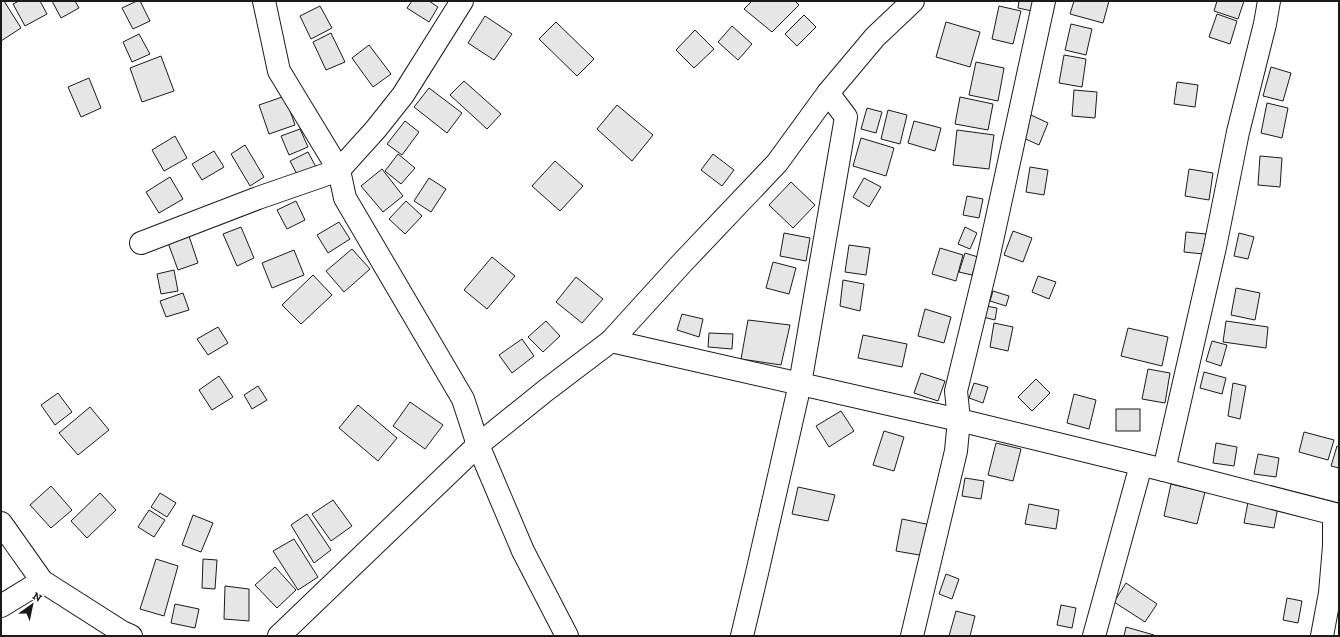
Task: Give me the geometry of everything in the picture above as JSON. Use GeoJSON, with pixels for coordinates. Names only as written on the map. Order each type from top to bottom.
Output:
{"type":"FeatureCollection","features":[{"type":"Feature","properties":{"kind":"street"},"geometry":{"type":"LineString","coordinates":[[264,1],[278,71],[339,170],[345,198],[463,399],[478,445],[523,551],[567,636]]}},
{"type":"Feature","properties":{"kind":"street"},"geometry":{"type":"LineString","coordinates":[[141,243],[258,198],[339,170],[376,129],[403,95],[462,1]]}},
{"type":"Feature","properties":{"kind":"street"},"geometry":{"type":"LineString","coordinates":[[279,636],[478,445],[545,391],[611,341],[777,163],[828,93],[875,37],[913,1]]}},
{"type":"Feature","properties":{"kind":"street"},"geometry":{"type":"LineString","coordinates":[[912,636],[956,451],[959,420],[956,391],[988,259],[1044,1]]}},
{"type":"Feature","properties":{"kind":"street"},"geometry":{"type":"LineString","coordinates":[[1164,470],[1215,247],[1238,132],[1265,24],[1269,1]]}},
{"type":"Feature","properties":{"kind":"street"},"geometry":{"type":"LineString","coordinates":[[742,636],[800,384],[846,117],[828,93]]}},
{"type":"Feature","properties":{"kind":"street"},"geometry":{"type":"LineString","coordinates":[[611,341],[959,420],[1164,470],[1336,515],[1330,593],[1322,636]]}},
{"type":"Feature","properties":{"kind":"street"},"geometry":{"type":"LineString","coordinates":[[1094,636],[1141,465]]}},
{"type":"Feature","properties":{"kind":"street"},"geometry":{"type":"LineString","coordinates":[[1,523],[42,581],[122,632],[131,636]]}},
{"type":"Feature","properties":{"kind":"street"},"geometry":{"type":"LineString","coordinates":[[1,606],[42,581]]}},
{"type":"Feature","properties":{"kind":"building"},"geometry":{"type":"Polygon","coordinates":[[[1,1],[4,1],[21,28],[1,41],[1,1]]]}},
{"type":"Feature","properties":{"kind":"building"},"geometry":{"type":"Polygon","coordinates":[[[19,1],[40,1],[47,14],[25,26],[13,4],[19,1]]]}},
{"type":"Feature","properties":{"kind":"building"},"geometry":{"type":"Polygon","coordinates":[[[52,1],[75,1],[79,8],[61,18],[52,1]]]}},
{"type":"Feature","properties":{"kind":"building"},"geometry":{"type":"Polygon","coordinates":[[[140,1],[150,21],[133,29],[122,8],[140,1]]]}},
{"type":"Feature","properties":{"kind":"building"},"geometry":{"type":"Polygon","coordinates":[[[412,1],[429,1],[438,7],[429,22],[407,8],[412,1]]]}},
{"type":"Feature","properties":{"kind":"building"},"geometry":{"type":"Polygon","coordinates":[[[752,1],[795,1],[799,5],[772,32],[744,9],[752,1]]]}},
{"type":"Feature","properties":{"kind":"building"},"geometry":{"type":"Polygon","coordinates":[[[1019,1],[1033,1],[1032,11],[1018,8],[1019,1]]]}},
{"type":"Feature","properties":{"kind":"building"},"geometry":{"type":"Polygon","coordinates":[[[1074,1],[1109,1],[1103,23],[1070,14],[1074,1]]]}},
{"type":"Feature","properties":{"kind":"building"},"geometry":{"type":"Polygon","coordinates":[[[1217,1],[1244,1],[1238,19],[1214,11],[1217,1]]]}},
{"type":"Feature","properties":{"kind":"building"},"geometry":{"type":"Polygon","coordinates":[[[320,6],[332,28],[311,39],[300,16],[320,6]]]}},
{"type":"Feature","properties":{"kind":"building"},"geometry":{"type":"Polygon","coordinates":[[[999,6],[1021,11],[1013,44],[992,39],[999,6]]]}},
{"type":"Feature","properties":{"kind":"building"},"geometry":{"type":"Polygon","coordinates":[[[1217,14],[1237,21],[1230,44],[1209,37],[1217,14]]]}},
{"type":"Feature","properties":{"kind":"building"},"geometry":{"type":"Polygon","coordinates":[[[804,15],[816,27],[797,46],[785,34],[804,15]]]}},
{"type":"Feature","properties":{"kind":"building"},"geometry":{"type":"Polygon","coordinates":[[[485,16],[512,34],[494,60],[468,43],[485,16]]]}},
{"type":"Feature","properties":{"kind":"building"},"geometry":{"type":"Polygon","coordinates":[[[556,22],[594,59],[577,76],[539,39],[556,22]]]}},
{"type":"Feature","properties":{"kind":"building"},"geometry":{"type":"Polygon","coordinates":[[[946,22],[980,32],[970,67],[936,57],[946,22]]]}},
{"type":"Feature","properties":{"kind":"building"},"geometry":{"type":"Polygon","coordinates":[[[1071,24],[1092,29],[1086,55],[1065,50],[1071,24]]]}},
{"type":"Feature","properties":{"kind":"building"},"geometry":{"type":"Polygon","coordinates":[[[732,26],[752,44],[738,60],[718,42],[732,26]]]}},
{"type":"Feature","properties":{"kind":"building"},"geometry":{"type":"Polygon","coordinates":[[[695,30],[714,49],[694,68],[676,50],[695,30]]]}},
{"type":"Feature","properties":{"kind":"building"},"geometry":{"type":"Polygon","coordinates":[[[331,33],[345,62],[326,70],[313,42],[331,33]]]}},
{"type":"Feature","properties":{"kind":"building"},"geometry":{"type":"Polygon","coordinates":[[[139,34],[150,54],[132,62],[123,42],[139,34]]]}},
{"type":"Feature","properties":{"kind":"building"},"geometry":{"type":"Polygon","coordinates":[[[369,45],[391,74],[373,87],[352,58],[369,45]]]}},
{"type":"Feature","properties":{"kind":"building"},"geometry":{"type":"Polygon","coordinates":[[[1064,55],[1086,59],[1082,87],[1059,83],[1064,55]]]}},
{"type":"Feature","properties":{"kind":"building"},"geometry":{"type":"Polygon","coordinates":[[[161,56],[174,91],[142,102],[130,68],[161,56]]]}},
{"type":"Feature","properties":{"kind":"building"},"geometry":{"type":"Polygon","coordinates":[[[976,62],[1004,68],[998,101],[969,95],[976,62]]]}},
{"type":"Feature","properties":{"kind":"building"},"geometry":{"type":"Polygon","coordinates":[[[1271,67],[1291,73],[1283,101],[1263,96],[1271,67]]]}},
{"type":"Feature","properties":{"kind":"building"},"geometry":{"type":"Polygon","coordinates":[[[89,78],[101,108],[81,117],[68,87],[89,78]]]}},
{"type":"Feature","properties":{"kind":"building"},"geometry":{"type":"Polygon","coordinates":[[[464,81],[501,114],[487,129],[450,95],[464,81]]]}},
{"type":"Feature","properties":{"kind":"building"},"geometry":{"type":"Polygon","coordinates":[[[1177,82],[1198,85],[1195,107],[1174,104],[1177,82]]]}},
{"type":"Feature","properties":{"kind":"building"},"geometry":{"type":"Polygon","coordinates":[[[429,88],[462,113],[447,133],[414,107],[429,88]]]}},
{"type":"Feature","properties":{"kind":"building"},"geometry":{"type":"Polygon","coordinates":[[[1074,90],[1097,92],[1095,118],[1072,116],[1074,90]]]}},
{"type":"Feature","properties":{"kind":"building"},"geometry":{"type":"Polygon","coordinates":[[[285,96],[295,125],[269,134],[259,105],[285,96]]]}},
{"type":"Feature","properties":{"kind":"building"},"geometry":{"type":"Polygon","coordinates":[[[960,97],[993,104],[988,130],[955,124],[960,97]]]}},
{"type":"Feature","properties":{"kind":"building"},"geometry":{"type":"Polygon","coordinates":[[[1267,103],[1288,108],[1282,138],[1261,133],[1267,103]]]}},
{"type":"Feature","properties":{"kind":"building"},"geometry":{"type":"Polygon","coordinates":[[[617,105],[653,135],[632,161],[597,129],[617,105]]]}},
{"type":"Feature","properties":{"kind":"building"},"geometry":{"type":"Polygon","coordinates":[[[867,108],[882,112],[876,133],[861,129],[867,108]]]}},
{"type":"Feature","properties":{"kind":"building"},"geometry":{"type":"Polygon","coordinates":[[[888,110],[907,115],[900,144],[881,139],[888,110]]]}},
{"type":"Feature","properties":{"kind":"building"},"geometry":{"type":"Polygon","coordinates":[[[1031,115],[1048,123],[1039,145],[1021,137],[1031,115]]]}},
{"type":"Feature","properties":{"kind":"building"},"geometry":{"type":"Polygon","coordinates":[[[405,121],[419,132],[402,155],[387,144],[405,121]]]}},
{"type":"Feature","properties":{"kind":"building"},"geometry":{"type":"Polygon","coordinates":[[[914,121],[941,128],[935,151],[908,143],[914,121]]]}},
{"type":"Feature","properties":{"kind":"building"},"geometry":{"type":"Polygon","coordinates":[[[300,129],[308,147],[289,155],[281,136],[300,129]]]}},
{"type":"Feature","properties":{"kind":"building"},"geometry":{"type":"Polygon","coordinates":[[[957,130],[994,135],[989,169],[953,165],[957,130]]]}},
{"type":"Feature","properties":{"kind":"building"},"geometry":{"type":"Polygon","coordinates":[[[175,136],[187,158],[164,171],[152,150],[175,136]]]}},
{"type":"Feature","properties":{"kind":"building"},"geometry":{"type":"Polygon","coordinates":[[[861,138],[894,148],[886,176],[853,166],[861,138]]]}},
{"type":"Feature","properties":{"kind":"building"},"geometry":{"type":"Polygon","coordinates":[[[245,145],[264,177],[250,186],[231,154],[245,145]]]}},
{"type":"Feature","properties":{"kind":"building"},"geometry":{"type":"Polygon","coordinates":[[[214,151],[224,167],[202,180],[192,164],[214,151]]]}},
{"type":"Feature","properties":{"kind":"building"},"geometry":{"type":"Polygon","coordinates":[[[308,152],[316,167],[298,176],[290,161],[308,152]]]}},
{"type":"Feature","properties":{"kind":"building"},"geometry":{"type":"Polygon","coordinates":[[[398,154],[415,168],[401,184],[385,171],[398,154]]]}},
{"type":"Feature","properties":{"kind":"building"},"geometry":{"type":"Polygon","coordinates":[[[713,154],[734,170],[722,186],[701,170],[713,154]]]}},
{"type":"Feature","properties":{"kind":"building"},"geometry":{"type":"Polygon","coordinates":[[[1260,156],[1282,158],[1280,187],[1258,185],[1260,156]]]}},
{"type":"Feature","properties":{"kind":"building"},"geometry":{"type":"Polygon","coordinates":[[[555,161],[583,186],[560,211],[532,186],[555,161]]]}},
{"type":"Feature","properties":{"kind":"building"},"geometry":{"type":"Polygon","coordinates":[[[1030,167],[1048,170],[1044,195],[1026,192],[1030,167]]]}},
{"type":"Feature","properties":{"kind":"building"},"geometry":{"type":"Polygon","coordinates":[[[382,169],[403,196],[383,212],[361,186],[382,169]]]}},
{"type":"Feature","properties":{"kind":"building"},"geometry":{"type":"Polygon","coordinates":[[[1189,169],[1213,173],[1209,200],[1185,196],[1189,169]]]}},
{"type":"Feature","properties":{"kind":"building"},"geometry":{"type":"Polygon","coordinates":[[[170,177],[183,199],[159,213],[146,192],[170,177]]]}},
{"type":"Feature","properties":{"kind":"building"},"geometry":{"type":"Polygon","coordinates":[[[429,178],[446,189],[431,212],[414,201],[429,178]]]}},
{"type":"Feature","properties":{"kind":"building"},"geometry":{"type":"Polygon","coordinates":[[[864,178],[881,187],[869,207],[853,197],[864,178]]]}},
{"type":"Feature","properties":{"kind":"building"},"geometry":{"type":"Polygon","coordinates":[[[791,182],[815,205],[793,228],[769,205],[791,182]]]}},
{"type":"Feature","properties":{"kind":"building"},"geometry":{"type":"Polygon","coordinates":[[[967,196],[983,199],[979,218],[963,215],[967,196]]]}},
{"type":"Feature","properties":{"kind":"building"},"geometry":{"type":"Polygon","coordinates":[[[296,201],[305,220],[287,229],[277,210],[296,201]]]}},
{"type":"Feature","properties":{"kind":"building"},"geometry":{"type":"Polygon","coordinates":[[[406,201],[422,216],[405,234],[389,219],[406,201]]]}},
{"type":"Feature","properties":{"kind":"building"},"geometry":{"type":"Polygon","coordinates":[[[339,222],[350,239],[328,253],[317,235],[339,222]]]}},
{"type":"Feature","properties":{"kind":"building"},"geometry":{"type":"Polygon","coordinates":[[[241,227],[254,258],[237,266],[223,234],[241,227]]]}},
{"type":"Feature","properties":{"kind":"building"},"geometry":{"type":"Polygon","coordinates":[[[965,227],[977,233],[970,249],[958,244],[965,227]]]}},
{"type":"Feature","properties":{"kind":"building"},"geometry":{"type":"Polygon","coordinates":[[[1013,231],[1032,238],[1023,262],[1004,255],[1013,231]]]}},
{"type":"Feature","properties":{"kind":"building"},"geometry":{"type":"Polygon","coordinates":[[[1186,232],[1206,234],[1203,254],[1184,252],[1186,232]]]}},
{"type":"Feature","properties":{"kind":"building"},"geometry":{"type":"Polygon","coordinates":[[[188,233],[198,263],[178,270],[167,240],[188,233]]]}},
{"type":"Feature","properties":{"kind":"building"},"geometry":{"type":"Polygon","coordinates":[[[784,233],[810,238],[806,261],[780,256],[784,233]]]}},
{"type":"Feature","properties":{"kind":"building"},"geometry":{"type":"Polygon","coordinates":[[[1239,233],[1254,237],[1248,259],[1234,256],[1239,233]]]}},
{"type":"Feature","properties":{"kind":"building"},"geometry":{"type":"Polygon","coordinates":[[[849,245],[870,248],[866,275],[845,272],[849,245]]]}},
{"type":"Feature","properties":{"kind":"building"},"geometry":{"type":"Polygon","coordinates":[[[940,248],[963,255],[956,281],[932,274],[940,248]]]}},
{"type":"Feature","properties":{"kind":"building"},"geometry":{"type":"Polygon","coordinates":[[[352,249],[370,269],[344,292],[326,271],[352,249]]]}},
{"type":"Feature","properties":{"kind":"building"},"geometry":{"type":"Polygon","coordinates":[[[294,250],[304,275],[272,288],[262,263],[294,250]]]}},
{"type":"Feature","properties":{"kind":"building"},"geometry":{"type":"Polygon","coordinates":[[[965,253],[978,257],[972,275],[959,272],[965,253]]]}},
{"type":"Feature","properties":{"kind":"building"},"geometry":{"type":"Polygon","coordinates":[[[492,257],[515,276],[487,309],[464,290],[492,257]]]}},
{"type":"Feature","properties":{"kind":"building"},"geometry":{"type":"Polygon","coordinates":[[[773,262],[796,268],[789,294],[766,288],[773,262]]]}},
{"type":"Feature","properties":{"kind":"building"},"geometry":{"type":"Polygon","coordinates":[[[174,270],[178,291],[161,294],[157,274],[174,270]]]}},
{"type":"Feature","properties":{"kind":"building"},"geometry":{"type":"Polygon","coordinates":[[[313,275],[332,295],[301,324],[282,305],[313,275]]]}},
{"type":"Feature","properties":{"kind":"building"},"geometry":{"type":"Polygon","coordinates":[[[1038,276],[1056,282],[1049,299],[1032,292],[1038,276]]]}},
{"type":"Feature","properties":{"kind":"building"},"geometry":{"type":"Polygon","coordinates":[[[576,277],[603,299],[582,323],[556,302],[576,277]]]}},
{"type":"Feature","properties":{"kind":"building"},"geometry":{"type":"Polygon","coordinates":[[[843,280],[864,284],[860,311],[840,306],[843,280]]]}},
{"type":"Feature","properties":{"kind":"building"},"geometry":{"type":"Polygon","coordinates":[[[1236,288],[1260,293],[1255,320],[1231,315],[1236,288]]]}},
{"type":"Feature","properties":{"kind":"building"},"geometry":{"type":"Polygon","coordinates":[[[993,291],[1009,296],[1006,306],[990,301],[993,291]]]}},
{"type":"Feature","properties":{"kind":"building"},"geometry":{"type":"Polygon","coordinates":[[[183,293],[189,310],[166,317],[160,301],[183,293]]]}},
{"type":"Feature","properties":{"kind":"building"},"geometry":{"type":"Polygon","coordinates":[[[986,306],[997,308],[995,320],[983,317],[986,306]]]}},
{"type":"Feature","properties":{"kind":"building"},"geometry":{"type":"Polygon","coordinates":[[[925,309],[951,317],[944,343],[918,336],[925,309]]]}},
{"type":"Feature","properties":{"kind":"building"},"geometry":{"type":"Polygon","coordinates":[[[682,314],[703,319],[699,337],[677,330],[682,314]]]}},
{"type":"Feature","properties":{"kind":"building"},"geometry":{"type":"Polygon","coordinates":[[[748,320],[790,325],[781,365],[741,359],[748,320]]]}},
{"type":"Feature","properties":{"kind":"building"},"geometry":{"type":"Polygon","coordinates":[[[546,321],[560,336],[543,352],[528,337],[546,321]]]}},
{"type":"Feature","properties":{"kind":"building"},"geometry":{"type":"Polygon","coordinates":[[[1226,321],[1268,327],[1266,348],[1223,342],[1226,321]]]}},
{"type":"Feature","properties":{"kind":"building"},"geometry":{"type":"Polygon","coordinates":[[[994,323],[1013,327],[1008,351],[990,347],[994,323]]]}},
{"type":"Feature","properties":{"kind":"building"},"geometry":{"type":"Polygon","coordinates":[[[218,327],[228,343],[208,355],[197,339],[218,327]]]}},
{"type":"Feature","properties":{"kind":"building"},"geometry":{"type":"Polygon","coordinates":[[[1128,328],[1168,337],[1162,366],[1121,356],[1128,328]]]}},
{"type":"Feature","properties":{"kind":"building"},"geometry":{"type":"Polygon","coordinates":[[[709,333],[733,334],[732,349],[708,347],[709,333]]]}},
{"type":"Feature","properties":{"kind":"building"},"geometry":{"type":"Polygon","coordinates":[[[863,335],[907,344],[902,367],[858,358],[863,335]]]}},
{"type":"Feature","properties":{"kind":"building"},"geometry":{"type":"Polygon","coordinates":[[[522,339],[534,356],[512,373],[499,355],[522,339]]]}},
{"type":"Feature","properties":{"kind":"building"},"geometry":{"type":"Polygon","coordinates":[[[1212,341],[1227,345],[1221,366],[1206,361],[1212,341]]]}},
{"type":"Feature","properties":{"kind":"building"},"geometry":{"type":"Polygon","coordinates":[[[1148,369],[1170,373],[1165,403],[1142,399],[1148,369]]]}},
{"type":"Feature","properties":{"kind":"building"},"geometry":{"type":"Polygon","coordinates":[[[1204,372],[1226,378],[1222,394],[1200,388],[1204,372]]]}},
{"type":"Feature","properties":{"kind":"building"},"geometry":{"type":"Polygon","coordinates":[[[921,373],[945,381],[938,401],[914,393],[921,373]]]}},
{"type":"Feature","properties":{"kind":"building"},"geometry":{"type":"Polygon","coordinates":[[[219,376],[233,397],[212,410],[199,390],[219,376]]]}},
{"type":"Feature","properties":{"kind":"building"},"geometry":{"type":"Polygon","coordinates":[[[1036,379],[1050,393],[1032,411],[1018,397],[1036,379]]]}},
{"type":"Feature","properties":{"kind":"building"},"geometry":{"type":"Polygon","coordinates":[[[974,383],[988,387],[983,403],[969,398],[974,383]]]}},
{"type":"Feature","properties":{"kind":"building"},"geometry":{"type":"Polygon","coordinates":[[[1233,383],[1246,386],[1240,419],[1228,416],[1233,383]]]}},
{"type":"Feature","properties":{"kind":"building"},"geometry":{"type":"Polygon","coordinates":[[[258,386],[267,400],[252,409],[244,395],[258,386]]]}},
{"type":"Feature","properties":{"kind":"building"},"geometry":{"type":"Polygon","coordinates":[[[58,393],[72,412],[55,425],[41,405],[58,393]]]}},
{"type":"Feature","properties":{"kind":"building"},"geometry":{"type":"Polygon","coordinates":[[[1074,394],[1096,400],[1089,429],[1067,423],[1074,394]]]}},
{"type":"Feature","properties":{"kind":"building"},"geometry":{"type":"Polygon","coordinates":[[[410,402],[443,425],[425,449],[393,426],[410,402]]]}},
{"type":"Feature","properties":{"kind":"building"},"geometry":{"type":"Polygon","coordinates":[[[358,405],[397,438],[378,461],[339,428],[358,405]]]}},
{"type":"Feature","properties":{"kind":"building"},"geometry":{"type":"Polygon","coordinates":[[[90,407],[109,430],[78,455],[59,433],[90,407]]]}},
{"type":"Feature","properties":{"kind":"building"},"geometry":{"type":"Polygon","coordinates":[[[1116,409],[1140,409],[1140,431],[1116,431],[1116,409]]]}},
{"type":"Feature","properties":{"kind":"building"},"geometry":{"type":"Polygon","coordinates":[[[841,411],[854,431],[829,447],[816,426],[841,411]]]}},
{"type":"Feature","properties":{"kind":"building"},"geometry":{"type":"Polygon","coordinates":[[[884,431],[904,437],[894,471],[873,465],[884,431]]]}},
{"type":"Feature","properties":{"kind":"building"},"geometry":{"type":"Polygon","coordinates":[[[1304,432],[1334,440],[1328,460],[1299,452],[1304,432]]]}},
{"type":"Feature","properties":{"kind":"building"},"geometry":{"type":"Polygon","coordinates":[[[996,443],[1021,449],[1013,481],[988,475],[996,443]]]}},
{"type":"Feature","properties":{"kind":"building"},"geometry":{"type":"Polygon","coordinates":[[[1216,443],[1237,447],[1234,466],[1213,463],[1216,443]]]}},
{"type":"Feature","properties":{"kind":"building"},"geometry":{"type":"Polygon","coordinates":[[[1337,446],[1339,447],[1339,468],[1331,466],[1337,446]]]}},
{"type":"Feature","properties":{"kind":"building"},"geometry":{"type":"Polygon","coordinates":[[[1258,454],[1279,458],[1276,477],[1254,474],[1258,454]]]}},
{"type":"Feature","properties":{"kind":"building"},"geometry":{"type":"Polygon","coordinates":[[[965,478],[984,481],[981,499],[962,496],[965,478]]]}},
{"type":"Feature","properties":{"kind":"building"},"geometry":{"type":"Polygon","coordinates":[[[1171,484],[1205,492],[1197,524],[1164,516],[1171,484]]]}},
{"type":"Feature","properties":{"kind":"building"},"geometry":{"type":"Polygon","coordinates":[[[51,486],[72,510],[51,528],[30,505],[51,486]]]}},
{"type":"Feature","properties":{"kind":"building"},"geometry":{"type":"Polygon","coordinates":[[[798,487],[835,495],[828,521],[792,514],[798,487]]]}},
{"type":"Feature","properties":{"kind":"building"},"geometry":{"type":"Polygon","coordinates":[[[100,493],[116,510],[87,538],[71,521],[100,493]]]}},
{"type":"Feature","properties":{"kind":"building"},"geometry":{"type":"Polygon","coordinates":[[[160,493],[176,503],[167,517],[151,507],[160,493]]]}},
{"type":"Feature","properties":{"kind":"building"},"geometry":{"type":"Polygon","coordinates":[[[333,500],[352,526],[331,541],[312,514],[333,500]]]}},
{"type":"Feature","properties":{"kind":"building"},"geometry":{"type":"Polygon","coordinates":[[[1248,502],[1278,507],[1274,528],[1244,523],[1248,502]]]}},
{"type":"Feature","properties":{"kind":"building"},"geometry":{"type":"Polygon","coordinates":[[[1029,504],[1059,510],[1056,529],[1025,524],[1029,504]]]}},
{"type":"Feature","properties":{"kind":"building"},"geometry":{"type":"Polygon","coordinates":[[[149,510],[165,520],[154,537],[138,527],[149,510]]]}},
{"type":"Feature","properties":{"kind":"building"},"geometry":{"type":"Polygon","coordinates":[[[307,514],[331,550],[314,563],[291,525],[307,514]]]}},
{"type":"Feature","properties":{"kind":"building"},"geometry":{"type":"Polygon","coordinates":[[[193,515],[213,523],[201,552],[182,545],[193,515]]]}},
{"type":"Feature","properties":{"kind":"building"},"geometry":{"type":"Polygon","coordinates":[[[902,519],[931,525],[925,556],[896,551],[902,519]]]}},
{"type":"Feature","properties":{"kind":"building"},"geometry":{"type":"Polygon","coordinates":[[[294,539],[318,577],[298,590],[273,551],[294,539]]]}},
{"type":"Feature","properties":{"kind":"building"},"geometry":{"type":"Polygon","coordinates":[[[156,559],[178,566],[164,616],[140,609],[156,559]]]}},
{"type":"Feature","properties":{"kind":"building"},"geometry":{"type":"Polygon","coordinates":[[[203,559],[217,560],[215,589],[202,588],[203,559]]]}},
{"type":"Feature","properties":{"kind":"building"},"geometry":{"type":"Polygon","coordinates":[[[275,567],[296,590],[277,608],[255,585],[275,567]]]}},
{"type":"Feature","properties":{"kind":"building"},"geometry":{"type":"Polygon","coordinates":[[[946,574],[959,579],[952,599],[939,594],[946,574]]]}},
{"type":"Feature","properties":{"kind":"building"},"geometry":{"type":"Polygon","coordinates":[[[1126,583],[1157,604],[1145,622],[1114,602],[1126,583]]]}},
{"type":"Feature","properties":{"kind":"building"},"geometry":{"type":"Polygon","coordinates":[[[225,586],[249,589],[249,621],[224,619],[225,586]]]}},
{"type":"Feature","properties":{"kind":"building"},"geometry":{"type":"Polygon","coordinates":[[[1287,598],[1302,601],[1298,623],[1283,620],[1287,598]]]}},
{"type":"Feature","properties":{"kind":"building"},"geometry":{"type":"Polygon","coordinates":[[[175,604],[199,609],[195,628],[171,623],[175,604]]]}},
{"type":"Feature","properties":{"kind":"building"},"geometry":{"type":"Polygon","coordinates":[[[1061,605],[1076,608],[1072,628],[1057,625],[1061,605]]]}},
{"type":"Feature","properties":{"kind":"building"},"geometry":{"type":"Polygon","coordinates":[[[956,611],[975,616],[970,636],[949,636],[956,611]]]}},
{"type":"Feature","properties":{"kind":"building"},"geometry":{"type":"Polygon","coordinates":[[[1126,627],[1154,635],[1124,636],[1126,627]]]}}]}
